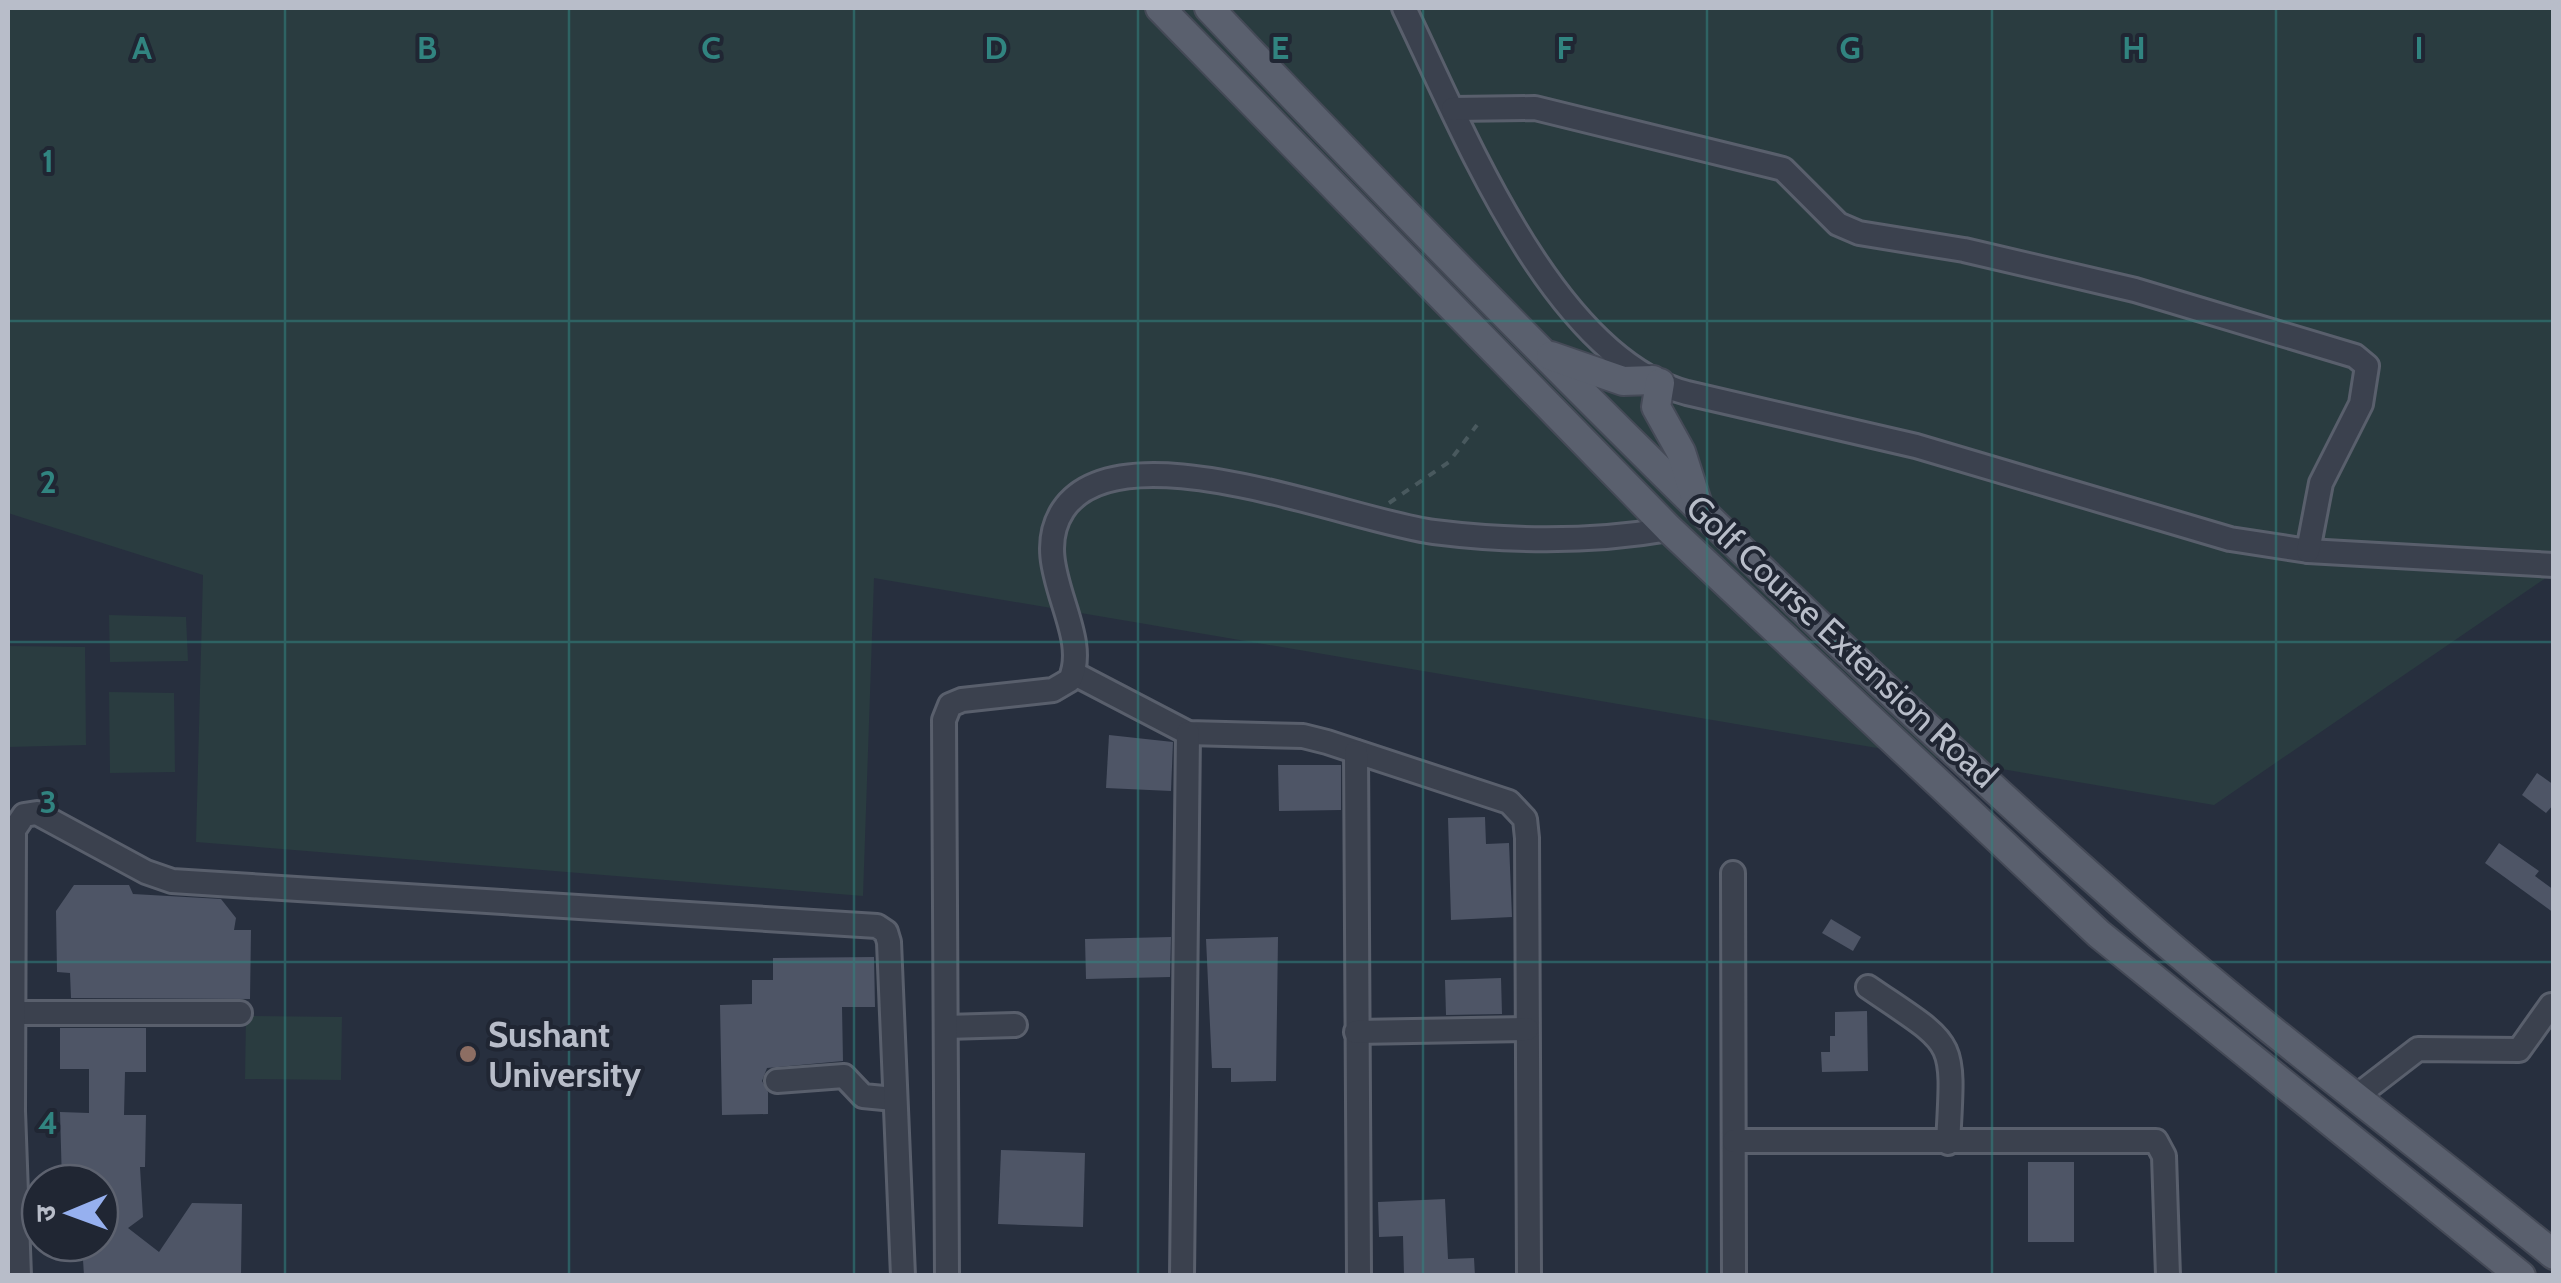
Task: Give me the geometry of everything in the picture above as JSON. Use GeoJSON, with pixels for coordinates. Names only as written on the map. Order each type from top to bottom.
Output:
{"type":"FeatureCollection","features":[{"type":"Feature","properties":{"kind":"main road","name":"Golf Course Extension Road"},"geometry":{"type":"LineString","coordinates":[[1160,8],[1669,530],[2098,934],[2520,1276]]}},
{"type":"Feature","properties":{"kind":"main road","name":"Golf Course Extension Road"},"geometry":{"type":"LineString","coordinates":[[1209,8],[1540,352],[1902,702],[2124,906],[2258,1020],[2554,1255]]}},
{"type":"Feature","properties":{"kind":"main road"},"geometry":{"type":"LineString","coordinates":[[1442,300],[1466,276]]}},
{"type":"Feature","properties":{"kind":"main road"},"geometry":{"type":"LineString","coordinates":[[1540,352],[1612,378],[1656,382],[1656,407],[1681,452],[1698,507]]}},
{"type":"Feature","properties":{"kind":"main road"},"geometry":{"type":"LineString","coordinates":[[1878,728],[1902,702]]}},
{"type":"Feature","properties":{"kind":"street"},"geometry":{"type":"LineString","coordinates":[[1404,8],[1506,211],[1568,310],[1598,341],[1656,382],[1916,446],[2230,540],[2308,550],[2554,565]]}},
{"type":"Feature","properties":{"kind":"street"},"geometry":{"type":"LineString","coordinates":[[1453,109],[1497,106],[1559,112],[1782,169],[1838,224],[1858,233],[1996,257],[2134,290],[2355,356],[2366,366],[2362,404],[2321,483],[2308,550]]}},
{"type":"Feature","properties":{"kind":"street"},"geometry":{"type":"LineString","coordinates":[[947,1276],[942,793],[946,711],[962,700],[1053,690],[1073,673],[1075,659],[1051,542],[1065,507],[1088,488],[1131,475],[1164,476],[1280,495],[1429,532],[1574,542],[1669,530]]}},
{"type":"Feature","properties":{"kind":"street"},"geometry":{"type":"LineString","coordinates":[[1073,673],[1188,732],[1303,736],[1510,802],[1522,813],[1527,838],[1528,1276]]}},
{"type":"Feature","properties":{"kind":"street"},"geometry":{"type":"LineString","coordinates":[[1182,1276],[1188,732]]}},
{"type":"Feature","properties":{"kind":"street"},"geometry":{"type":"LineString","coordinates":[[1356,752],[1359,1276]]}},
{"type":"Feature","properties":{"kind":"street"},"geometry":{"type":"LineString","coordinates":[[19,1276],[10,1111],[14,830],[24,815],[36,812],[172,880],[877,926],[886,932],[889,942],[902,1276]]}},
{"type":"Feature","properties":{"kind":"street"},"geometry":{"type":"LineString","coordinates":[[1733,874],[1734,1276]]}},
{"type":"Feature","properties":{"kind":"street"},"geometry":{"type":"LineString","coordinates":[[1868,987],[1944,1041],[1952,1071],[1948,1144]]}},
{"type":"Feature","properties":{"kind":"street"},"geometry":{"type":"LineString","coordinates":[[2357,1096],[2418,1049],[2520,1050],[2552,1005]]}},
{"type":"Feature","properties":{"kind":"street"},"geometry":{"type":"LineString","coordinates":[[14,1014],[240,1013]]}},
{"type":"Feature","properties":{"kind":"street"},"geometry":{"type":"LineString","coordinates":[[946,1026],[1015,1025]]}},
{"type":"Feature","properties":{"kind":"street"},"geometry":{"type":"LineString","coordinates":[[1356,1032],[1527,1029]]}},
{"type":"Feature","properties":{"kind":"street"},"geometry":{"type":"LineString","coordinates":[[777,1082],[844,1076],[864,1096],[894,1099]]}},
{"type":"Feature","properties":{"kind":"street"},"geometry":{"type":"LineString","coordinates":[[1734,1140],[1948,1144],[2156,1141],[2164,1156],[2168,1276]]}},
{"type":"Feature","properties":{"kind":"path"},"geometry":{"type":"LineString","coordinates":[[1369,516],[1449,462],[1477,425]]}},
{"type":"Feature","properties":{"kind":"shaded area"},"geometry":{"type":"Polygon","coordinates":[[[8,8],[2553,8],[2553,573],[2214,805],[874,578],[863,896],[196,842],[203,575],[8,513],[8,8]]]}},
{"type":"Feature","properties":{"kind":"shaded area"},"geometry":{"type":"Polygon","coordinates":[[[109,615],[186,617],[188,661],[110,662],[109,615]]]}},
{"type":"Feature","properties":{"kind":"shaded area"},"geometry":{"type":"Polygon","coordinates":[[[8,646],[85,647],[86,745],[8,747],[8,646]]]}},
{"type":"Feature","properties":{"kind":"shaded area"},"geometry":{"type":"Polygon","coordinates":[[[109,692],[174,693],[175,772],[110,773],[109,692]]]}},
{"type":"Feature","properties":{"kind":"shaded area"},"geometry":{"type":"Polygon","coordinates":[[[246,1016],[342,1017],[341,1080],[245,1079],[246,1016]]]}},
{"type":"Feature","properties":{"kind":"building"},"geometry":{"type":"Polygon","coordinates":[[[1109,735],[1173,742],[1171,791],[1106,788],[1109,735]]]}},
{"type":"Feature","properties":{"kind":"building"},"geometry":{"type":"Polygon","coordinates":[[[1278,765],[1341,765],[1341,810],[1279,811],[1278,765]]]}},
{"type":"Feature","properties":{"kind":"building"},"geometry":{"type":"Polygon","coordinates":[[[2537,773],[2554,785],[2554,804],[2546,813],[2522,795],[2537,773]]]}},
{"type":"Feature","properties":{"kind":"building"},"geometry":{"type":"Polygon","coordinates":[[[1485,817],[1486,844],[1509,843],[1512,917],[1451,920],[1448,818],[1485,817]]]}},
{"type":"Feature","properties":{"kind":"building"},"geometry":{"type":"Polygon","coordinates":[[[2499,843],[2539,871],[2535,876],[2554,890],[2554,913],[2485,863],[2499,843]]]}},
{"type":"Feature","properties":{"kind":"building"},"geometry":{"type":"Polygon","coordinates":[[[74,885],[129,885],[133,894],[221,899],[236,918],[234,930],[251,930],[250,999],[71,998],[70,973],[57,972],[56,911],[74,885]]]}},
{"type":"Feature","properties":{"kind":"building"},"geometry":{"type":"Polygon","coordinates":[[[1831,919],[1861,937],[1853,951],[1822,933],[1831,919]]]}},
{"type":"Feature","properties":{"kind":"building"},"geometry":{"type":"Polygon","coordinates":[[[1171,937],[1170,977],[1086,979],[1085,939],[1171,937]]]}},
{"type":"Feature","properties":{"kind":"building"},"geometry":{"type":"Polygon","coordinates":[[[1278,937],[1276,1081],[1231,1082],[1231,1068],[1212,1068],[1206,939],[1278,937]]]}},
{"type":"Feature","properties":{"kind":"building"},"geometry":{"type":"Polygon","coordinates":[[[874,957],[875,1007],[842,1007],[843,1061],[767,1068],[762,1081],[768,1092],[768,1114],[722,1115],[720,1005],[752,1004],[752,980],[773,980],[773,958],[874,957]]]}},
{"type":"Feature","properties":{"kind":"building"},"geometry":{"type":"Polygon","coordinates":[[[1501,978],[1502,1014],[1446,1015],[1445,980],[1501,978]]]}},
{"type":"Feature","properties":{"kind":"building"},"geometry":{"type":"Polygon","coordinates":[[[1867,1011],[1868,1071],[1822,1072],[1821,1052],[1830,1052],[1835,1012],[1867,1011]]]}},
{"type":"Feature","properties":{"kind":"building"},"geometry":{"type":"Polygon","coordinates":[[[60,1028],[146,1028],[146,1072],[125,1072],[124,1115],[146,1115],[145,1167],[140,1167],[143,1217],[128,1228],[159,1252],[192,1203],[242,1204],[241,1276],[84,1276],[83,1263],[120,1263],[120,1163],[61,1163],[60,1112],[89,1113],[89,1069],[60,1069],[60,1028]]]}},
{"type":"Feature","properties":{"kind":"building"},"geometry":{"type":"Polygon","coordinates":[[[1001,1150],[1085,1153],[1083,1227],[998,1224],[1001,1150]]]}},
{"type":"Feature","properties":{"kind":"building"},"geometry":{"type":"Polygon","coordinates":[[[2028,1162],[2074,1162],[2074,1242],[2028,1242],[2028,1162]]]}},
{"type":"Feature","properties":{"kind":"building"},"geometry":{"type":"Polygon","coordinates":[[[1445,1199],[1448,1259],[1474,1258],[1475,1276],[1404,1276],[1403,1236],[1379,1237],[1378,1202],[1445,1199]]]}},
{"type":"Feature","properties":{"kind":"place","name":"Sushant University"},"geometry":{"type":"Point","coordinates":[468,1054]}}]}
